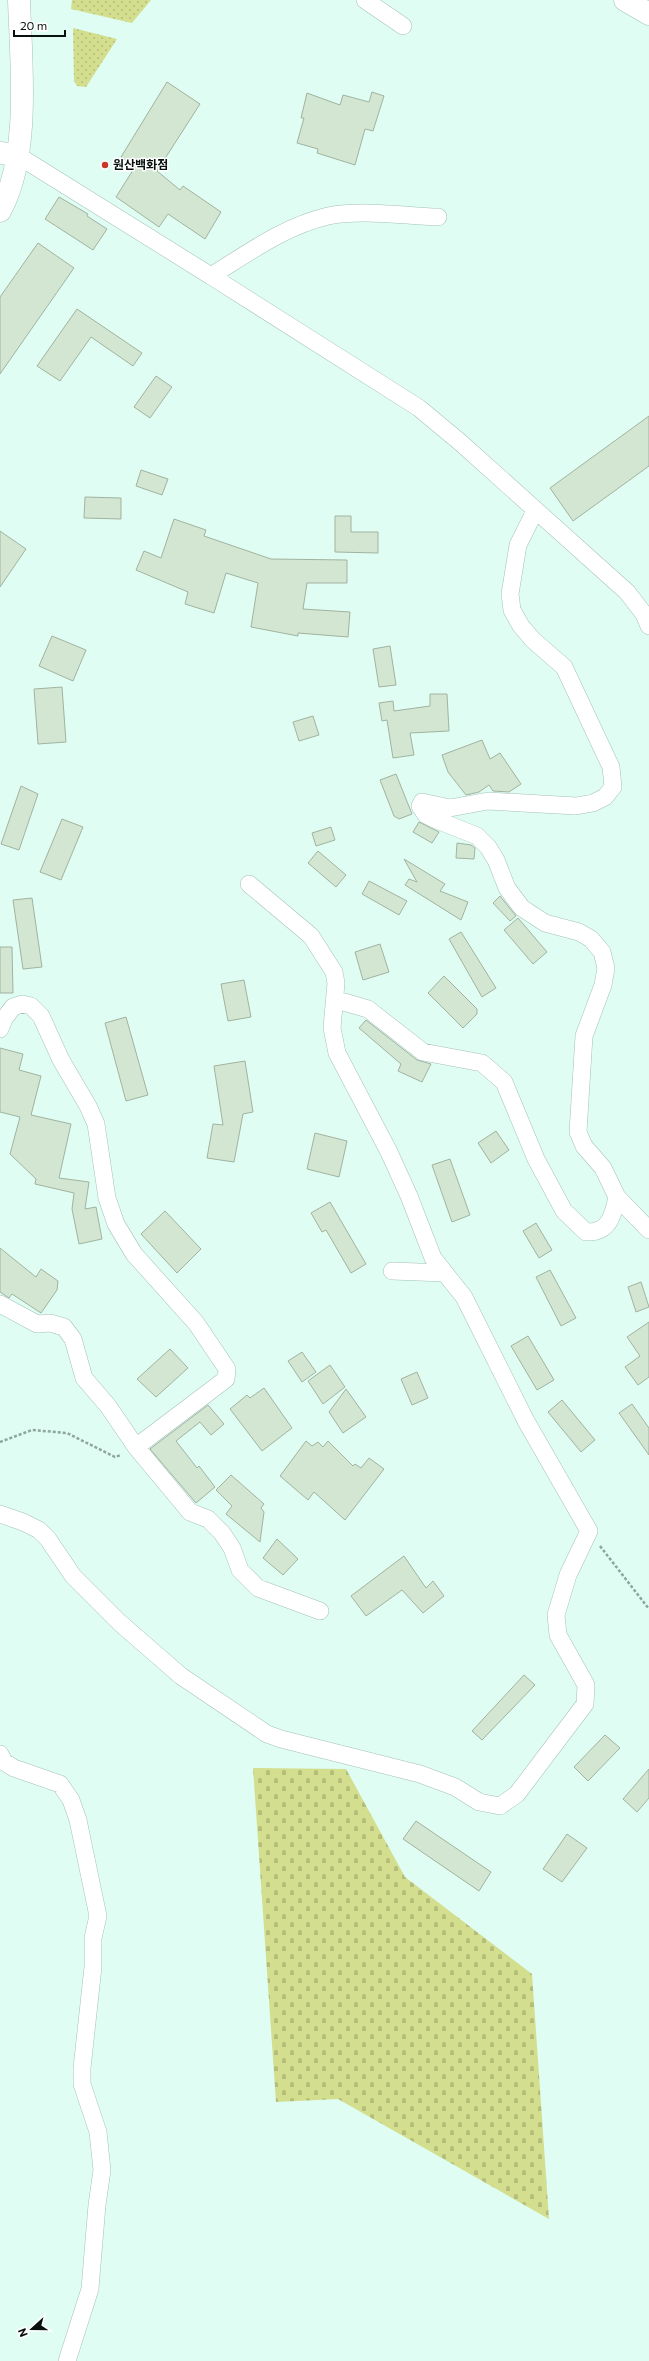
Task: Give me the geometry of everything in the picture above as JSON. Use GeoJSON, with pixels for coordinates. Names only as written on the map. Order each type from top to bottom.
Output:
{"type":"FeatureCollection","features":[{"type":"Feature","properties":{"kind":"main road"},"geometry":{"type":"LineString","coordinates":[[0,211],[9,195],[9,154],[22,97],[19,0]]}},
{"type":"Feature","properties":{"kind":"main road"},"geometry":{"type":"LineString","coordinates":[[625,0],[649,14]]}},
{"type":"Feature","properties":{"kind":"street"},"geometry":{"type":"LineString","coordinates":[[365,0],[404,26]]}},
{"type":"Feature","properties":{"kind":"street"},"geometry":{"type":"LineString","coordinates":[[9,154],[211,276],[419,408],[461,443],[627,592],[644,614],[649,626]]}},
{"type":"Feature","properties":{"kind":"street"},"geometry":{"type":"LineString","coordinates":[[211,276],[294,227],[328,216],[352,214],[438,217]]}},
{"type":"Feature","properties":{"kind":"street"},"geometry":{"type":"LineString","coordinates":[[536,511],[518,545],[510,594],[512,610],[521,626],[533,640],[564,667],[611,767],[613,787],[605,797],[593,803],[576,806],[508,801],[488,801],[450,808],[422,802],[420,806],[426,815],[477,836],[488,847],[496,860],[507,888],[522,908],[545,923],[579,932],[591,939],[602,952],[606,968],[603,985],[584,1036],[578,1132],[584,1146],[603,1168],[612,1183],[617,1197],[649,1230]]}},
{"type":"Feature","properties":{"kind":"street"},"geometry":{"type":"LineString","coordinates":[[0,1514],[23,1522],[39,1530],[48,1539],[73,1576],[120,1623],[181,1676],[267,1734],[281,1739],[420,1774],[455,1788],[480,1802],[500,1806],[517,1794],[585,1704],[586,1685],[558,1635],[556,1615],[568,1575],[589,1531],[526,1421],[464,1297],[434,1258],[410,1196],[337,1052],[332,1028],[336,982],[334,972],[311,936],[249,884]]}},
{"type":"Feature","properties":{"kind":"street"},"geometry":{"type":"LineString","coordinates":[[334,1003],[344,1002],[368,1009],[423,1052],[482,1063],[504,1082],[536,1159],[564,1211],[586,1232],[596,1232],[606,1226],[613,1214],[617,1197]]}},
{"type":"Feature","properties":{"kind":"street"},"geometry":{"type":"LineString","coordinates":[[0,1029],[4,1019],[13,1007],[22,1004],[31,1006],[41,1016],[61,1060],[88,1106],[96,1124],[106,1198],[116,1224],[134,1254],[196,1323],[227,1369],[226,1379],[136,1447]]}},
{"type":"Feature","properties":{"kind":"street"},"geometry":{"type":"LineString","coordinates":[[392,1271],[445,1273]]}},
{"type":"Feature","properties":{"kind":"street"},"geometry":{"type":"LineString","coordinates":[[0,1304],[37,1324],[50,1323],[64,1327],[73,1339],[84,1378],[108,1406],[136,1447],[190,1512],[208,1519],[222,1532],[232,1548],[240,1570],[258,1588],[320,1611]]}},
{"type":"Feature","properties":{"kind":"street"},"geometry":{"type":"LineString","coordinates":[[0,1754],[4,1762],[14,1768],[60,1784],[72,1800],[78,1820],[98,1916],[94,1938],[93,1967],[82,2068],[82,2084],[98,2132],[102,2170],[97,2205],[90,2289],[67,2361]]}},
{"type":"Feature","properties":{"kind":"path"},"geometry":{"type":"LineString","coordinates":[[0,1442],[32,1430],[67,1433],[115,1457],[136,1447]]}},
{"type":"Feature","properties":{"kind":"path"},"geometry":{"type":"LineString","coordinates":[[589,1531],[649,1609]]}},
{"type":"Feature","properties":{"kind":"green space"},"geometry":{"type":"Polygon","coordinates":[[[72,0],[151,0],[132,23],[71,9],[72,0]]]}},
{"type":"Feature","properties":{"kind":"green space"},"geometry":{"type":"Polygon","coordinates":[[[73,28],[117,39],[86,87],[77,86],[74,81],[73,28]]]}},
{"type":"Feature","properties":{"kind":"green space"},"geometry":{"type":"Polygon","coordinates":[[[253,1768],[346,1769],[405,1877],[532,1974],[549,2219],[338,2099],[276,2102],[253,1768]]]}},
{"type":"Feature","properties":{"kind":"building"},"geometry":{"type":"Polygon","coordinates":[[[167,82],[200,104],[157,171],[180,190],[183,186],[221,212],[205,239],[168,214],[159,227],[116,197],[135,167],[121,157],[167,82]]]}},
{"type":"Feature","properties":{"kind":"building"},"geometry":{"type":"Polygon","coordinates":[[[372,92],[384,96],[373,131],[365,129],[355,165],[317,153],[318,149],[297,143],[304,118],[301,118],[307,93],[340,105],[343,95],[369,102],[372,92]]]}},
{"type":"Feature","properties":{"kind":"building"},"geometry":{"type":"Polygon","coordinates":[[[59,197],[88,214],[87,216],[107,229],[93,250],[45,219],[59,197]]]}},
{"type":"Feature","properties":{"kind":"building"},"geometry":{"type":"Polygon","coordinates":[[[38,243],[74,268],[0,374],[0,297],[38,243]]]}},
{"type":"Feature","properties":{"kind":"building"},"geometry":{"type":"Polygon","coordinates":[[[77,309],[142,353],[133,366],[91,337],[60,381],[37,366],[77,309]]]}},
{"type":"Feature","properties":{"kind":"building"},"geometry":{"type":"Polygon","coordinates":[[[156,376],[172,387],[150,418],[134,407],[156,376]]]}},
{"type":"Feature","properties":{"kind":"building"},"geometry":{"type":"Polygon","coordinates":[[[649,416],[649,466],[573,521],[550,488],[649,416]]]}},
{"type":"Feature","properties":{"kind":"building"},"geometry":{"type":"Polygon","coordinates":[[[141,470],[168,479],[162,495],[136,486],[141,470]]]}},
{"type":"Feature","properties":{"kind":"building"},"geometry":{"type":"Polygon","coordinates":[[[85,497],[121,498],[121,519],[84,518],[85,497]]]}},
{"type":"Feature","properties":{"kind":"building"},"geometry":{"type":"Polygon","coordinates":[[[335,516],[351,516],[351,532],[378,532],[378,553],[335,552],[335,516]]]}},
{"type":"Feature","properties":{"kind":"building"},"geometry":{"type":"Polygon","coordinates":[[[174,519],[206,530],[204,536],[271,559],[347,560],[347,583],[307,583],[303,609],[350,612],[348,637],[298,633],[298,636],[251,627],[258,583],[226,573],[214,613],[185,604],[188,592],[136,570],[144,551],[161,558],[174,519]]]}},
{"type":"Feature","properties":{"kind":"building"},"geometry":{"type":"Polygon","coordinates":[[[0,531],[26,549],[0,587],[0,531]]]}},
{"type":"Feature","properties":{"kind":"building"},"geometry":{"type":"Polygon","coordinates":[[[52,636],[86,650],[73,681],[39,666],[52,636]]]}},
{"type":"Feature","properties":{"kind":"building"},"geometry":{"type":"Polygon","coordinates":[[[390,646],[396,685],[379,687],[373,649],[390,646]]]}},
{"type":"Feature","properties":{"kind":"building"},"geometry":{"type":"Polygon","coordinates":[[[62,687],[66,742],[38,744],[34,689],[62,687]]]}},
{"type":"Feature","properties":{"kind":"building"},"geometry":{"type":"Polygon","coordinates":[[[430,694],[447,694],[449,731],[410,733],[414,755],[393,758],[387,720],[382,721],[379,703],[393,701],[394,711],[430,706],[430,694]]]}},
{"type":"Feature","properties":{"kind":"building"},"geometry":{"type":"Polygon","coordinates":[[[313,716],[319,735],[299,741],[293,722],[313,716]]]}},
{"type":"Feature","properties":{"kind":"building"},"geometry":{"type":"Polygon","coordinates":[[[482,740],[490,759],[500,753],[521,784],[509,792],[493,791],[489,785],[479,792],[466,795],[448,772],[442,755],[482,740]]]}},
{"type":"Feature","properties":{"kind":"building"},"geometry":{"type":"Polygon","coordinates":[[[396,774],[412,814],[399,819],[394,816],[380,780],[396,774]]]}},
{"type":"Feature","properties":{"kind":"building"},"geometry":{"type":"Polygon","coordinates":[[[21,786],[38,794],[19,850],[1,844],[21,786]]]}},
{"type":"Feature","properties":{"kind":"building"},"geometry":{"type":"Polygon","coordinates":[[[62,819],[83,827],[61,880],[40,872],[62,819]]]}},
{"type":"Feature","properties":{"kind":"building"},"geometry":{"type":"Polygon","coordinates":[[[419,822],[439,832],[432,843],[413,832],[419,822]]]}},
{"type":"Feature","properties":{"kind":"building"},"geometry":{"type":"Polygon","coordinates":[[[331,827],[335,840],[316,846],[312,833],[331,827]]]}},
{"type":"Feature","properties":{"kind":"building"},"geometry":{"type":"Polygon","coordinates":[[[457,843],[471,845],[475,848],[474,859],[456,858],[457,843]]]}},
{"type":"Feature","properties":{"kind":"building"},"geometry":{"type":"Polygon","coordinates":[[[318,851],[346,875],[336,887],[308,863],[318,851]]]}},
{"type":"Feature","properties":{"kind":"building"},"geometry":{"type":"Polygon","coordinates":[[[404,859],[445,884],[440,891],[468,902],[461,920],[405,885],[409,879],[417,882],[404,859]]]}},
{"type":"Feature","properties":{"kind":"building"},"geometry":{"type":"Polygon","coordinates":[[[369,881],[407,901],[399,915],[362,894],[369,881]]]}},
{"type":"Feature","properties":{"kind":"building"},"geometry":{"type":"Polygon","coordinates":[[[500,896],[516,916],[510,921],[493,903],[500,896]]]}},
{"type":"Feature","properties":{"kind":"building"},"geometry":{"type":"Polygon","coordinates":[[[32,898],[42,967],[23,969],[13,900],[32,898]]]}},
{"type":"Feature","properties":{"kind":"building"},"geometry":{"type":"Polygon","coordinates":[[[518,918],[547,952],[533,964],[504,930],[518,918]]]}},
{"type":"Feature","properties":{"kind":"building"},"geometry":{"type":"Polygon","coordinates":[[[461,932],[496,988],[482,997],[449,939],[461,932]]]}},
{"type":"Feature","properties":{"kind":"building"},"geometry":{"type":"Polygon","coordinates":[[[380,944],[389,972],[363,980],[355,952],[380,944]]]}},
{"type":"Feature","properties":{"kind":"building"},"geometry":{"type":"Polygon","coordinates":[[[0,947],[12,947],[13,993],[0,993],[0,947]]]}},
{"type":"Feature","properties":{"kind":"building"},"geometry":{"type":"Polygon","coordinates":[[[444,976],[477,1009],[477,1014],[463,1028],[428,993],[444,976]]]}},
{"type":"Feature","properties":{"kind":"building"},"geometry":{"type":"Polygon","coordinates":[[[244,980],[251,1017],[228,1021],[221,984],[244,980]]]}},
{"type":"Feature","properties":{"kind":"building"},"geometry":{"type":"Polygon","coordinates":[[[126,1017],[148,1095],[126,1101],[105,1023],[126,1017]]]}},
{"type":"Feature","properties":{"kind":"building"},"geometry":{"type":"Polygon","coordinates":[[[366,1020],[417,1060],[431,1064],[422,1082],[398,1071],[401,1064],[359,1028],[366,1020]]]}},
{"type":"Feature","properties":{"kind":"building"},"geometry":{"type":"Polygon","coordinates":[[[0,1048],[23,1054],[19,1070],[41,1076],[31,1115],[71,1124],[59,1178],[89,1182],[85,1209],[96,1207],[102,1239],[79,1244],[72,1209],[74,1193],[35,1184],[36,1179],[10,1154],[20,1117],[0,1112],[0,1048]]]}},
{"type":"Feature","properties":{"kind":"building"},"geometry":{"type":"Polygon","coordinates":[[[245,1061],[253,1112],[243,1114],[234,1162],[207,1158],[213,1124],[223,1125],[214,1066],[245,1061]]]}},
{"type":"Feature","properties":{"kind":"building"},"geometry":{"type":"Polygon","coordinates":[[[496,1131],[509,1150],[491,1163],[478,1143],[496,1131]]]}},
{"type":"Feature","properties":{"kind":"building"},"geometry":{"type":"Polygon","coordinates":[[[315,1133],[347,1141],[339,1177],[307,1169],[315,1133]]]}},
{"type":"Feature","properties":{"kind":"building"},"geometry":{"type":"Polygon","coordinates":[[[450,1159],[470,1215],[452,1222],[432,1165],[450,1159]]]}},
{"type":"Feature","properties":{"kind":"building"},"geometry":{"type":"Polygon","coordinates":[[[330,1202],[366,1264],[351,1273],[326,1230],[322,1232],[311,1213],[330,1202]]]}},
{"type":"Feature","properties":{"kind":"building"},"geometry":{"type":"Polygon","coordinates":[[[165,1211],[201,1249],[177,1273],[141,1234],[165,1211]]]}},
{"type":"Feature","properties":{"kind":"building"},"geometry":{"type":"Polygon","coordinates":[[[536,1223],[552,1250],[539,1258],[523,1231],[536,1223]]]}},
{"type":"Feature","properties":{"kind":"building"},"geometry":{"type":"Polygon","coordinates":[[[0,1248],[36,1277],[41,1269],[58,1281],[57,1290],[41,1313],[12,1294],[9,1298],[0,1292],[0,1248]]]}},
{"type":"Feature","properties":{"kind":"building"},"geometry":{"type":"Polygon","coordinates":[[[550,1270],[576,1318],[561,1326],[536,1277],[550,1270]]]}},
{"type":"Feature","properties":{"kind":"building"},"geometry":{"type":"Polygon","coordinates":[[[641,1282],[649,1307],[636,1312],[628,1287],[641,1282]]]}},
{"type":"Feature","properties":{"kind":"building"},"geometry":{"type":"Polygon","coordinates":[[[649,1322],[649,1377],[638,1385],[625,1367],[640,1356],[627,1337],[649,1322]]]}},
{"type":"Feature","properties":{"kind":"building"},"geometry":{"type":"Polygon","coordinates":[[[528,1336],[554,1380],[537,1390],[511,1346],[528,1336]]]}},
{"type":"Feature","properties":{"kind":"building"},"geometry":{"type":"Polygon","coordinates":[[[170,1349],[188,1368],[156,1397],[137,1379],[170,1349]]]}},
{"type":"Feature","properties":{"kind":"building"},"geometry":{"type":"Polygon","coordinates":[[[302,1352],[316,1372],[302,1382],[288,1361],[302,1352]]]}},
{"type":"Feature","properties":{"kind":"building"},"geometry":{"type":"Polygon","coordinates":[[[330,1365],[345,1387],[323,1404],[308,1381],[330,1365]]]}},
{"type":"Feature","properties":{"kind":"building"},"geometry":{"type":"Polygon","coordinates":[[[417,1372],[428,1398],[412,1405],[401,1379],[417,1372]]]}},
{"type":"Feature","properties":{"kind":"building"},"geometry":{"type":"Polygon","coordinates":[[[264,1388],[292,1428],[262,1451],[230,1409],[247,1395],[250,1398],[264,1388]]]}},
{"type":"Feature","properties":{"kind":"building"},"geometry":{"type":"Polygon","coordinates":[[[346,1389],[366,1417],[343,1433],[329,1412],[346,1389]]]}},
{"type":"Feature","properties":{"kind":"building"},"geometry":{"type":"Polygon","coordinates":[[[562,1400],[595,1440],[581,1452],[548,1412],[562,1400]]]}},
{"type":"Feature","properties":{"kind":"building"},"geometry":{"type":"Polygon","coordinates":[[[632,1404],[649,1428],[649,1455],[619,1413],[632,1404]]]}},
{"type":"Feature","properties":{"kind":"building"},"geometry":{"type":"Polygon","coordinates":[[[208,1405],[224,1424],[211,1435],[200,1422],[176,1441],[197,1468],[199,1466],[215,1487],[196,1503],[150,1449],[208,1405]]]}},
{"type":"Feature","properties":{"kind":"building"},"geometry":{"type":"Polygon","coordinates":[[[306,1441],[312,1446],[318,1442],[323,1447],[328,1441],[353,1466],[355,1464],[361,1468],[369,1458],[384,1469],[345,1520],[314,1492],[308,1500],[280,1476],[306,1441]]]}},
{"type":"Feature","properties":{"kind":"building"},"geometry":{"type":"Polygon","coordinates":[[[231,1475],[264,1504],[261,1508],[264,1512],[260,1542],[226,1514],[232,1506],[216,1490],[231,1475]]]}},
{"type":"Feature","properties":{"kind":"building"},"geometry":{"type":"Polygon","coordinates":[[[277,1539],[298,1559],[283,1575],[263,1558],[277,1539]]]}},
{"type":"Feature","properties":{"kind":"building"},"geometry":{"type":"Polygon","coordinates":[[[404,1556],[426,1588],[433,1581],[444,1596],[423,1613],[402,1590],[366,1616],[351,1596],[404,1556]]]}},
{"type":"Feature","properties":{"kind":"building"},"geometry":{"type":"Polygon","coordinates":[[[524,1675],[535,1685],[482,1740],[472,1731],[524,1675]]]}},
{"type":"Feature","properties":{"kind":"building"},"geometry":{"type":"Polygon","coordinates":[[[605,1735],[620,1748],[588,1781],[574,1767],[605,1735]]]}},
{"type":"Feature","properties":{"kind":"building"},"geometry":{"type":"Polygon","coordinates":[[[649,1769],[649,1798],[637,1812],[623,1799],[649,1769]]]}},
{"type":"Feature","properties":{"kind":"building"},"geometry":{"type":"Polygon","coordinates":[[[416,1821],[491,1872],[479,1891],[403,1839],[416,1821]]]}},
{"type":"Feature","properties":{"kind":"building"},"geometry":{"type":"Polygon","coordinates":[[[567,1834],[587,1848],[562,1882],[543,1869],[567,1834]]]}},
{"type":"Feature","properties":{"kind":"place","name":"원산백화점"},"geometry":{"type":"Point","coordinates":[105,165]}}]}
